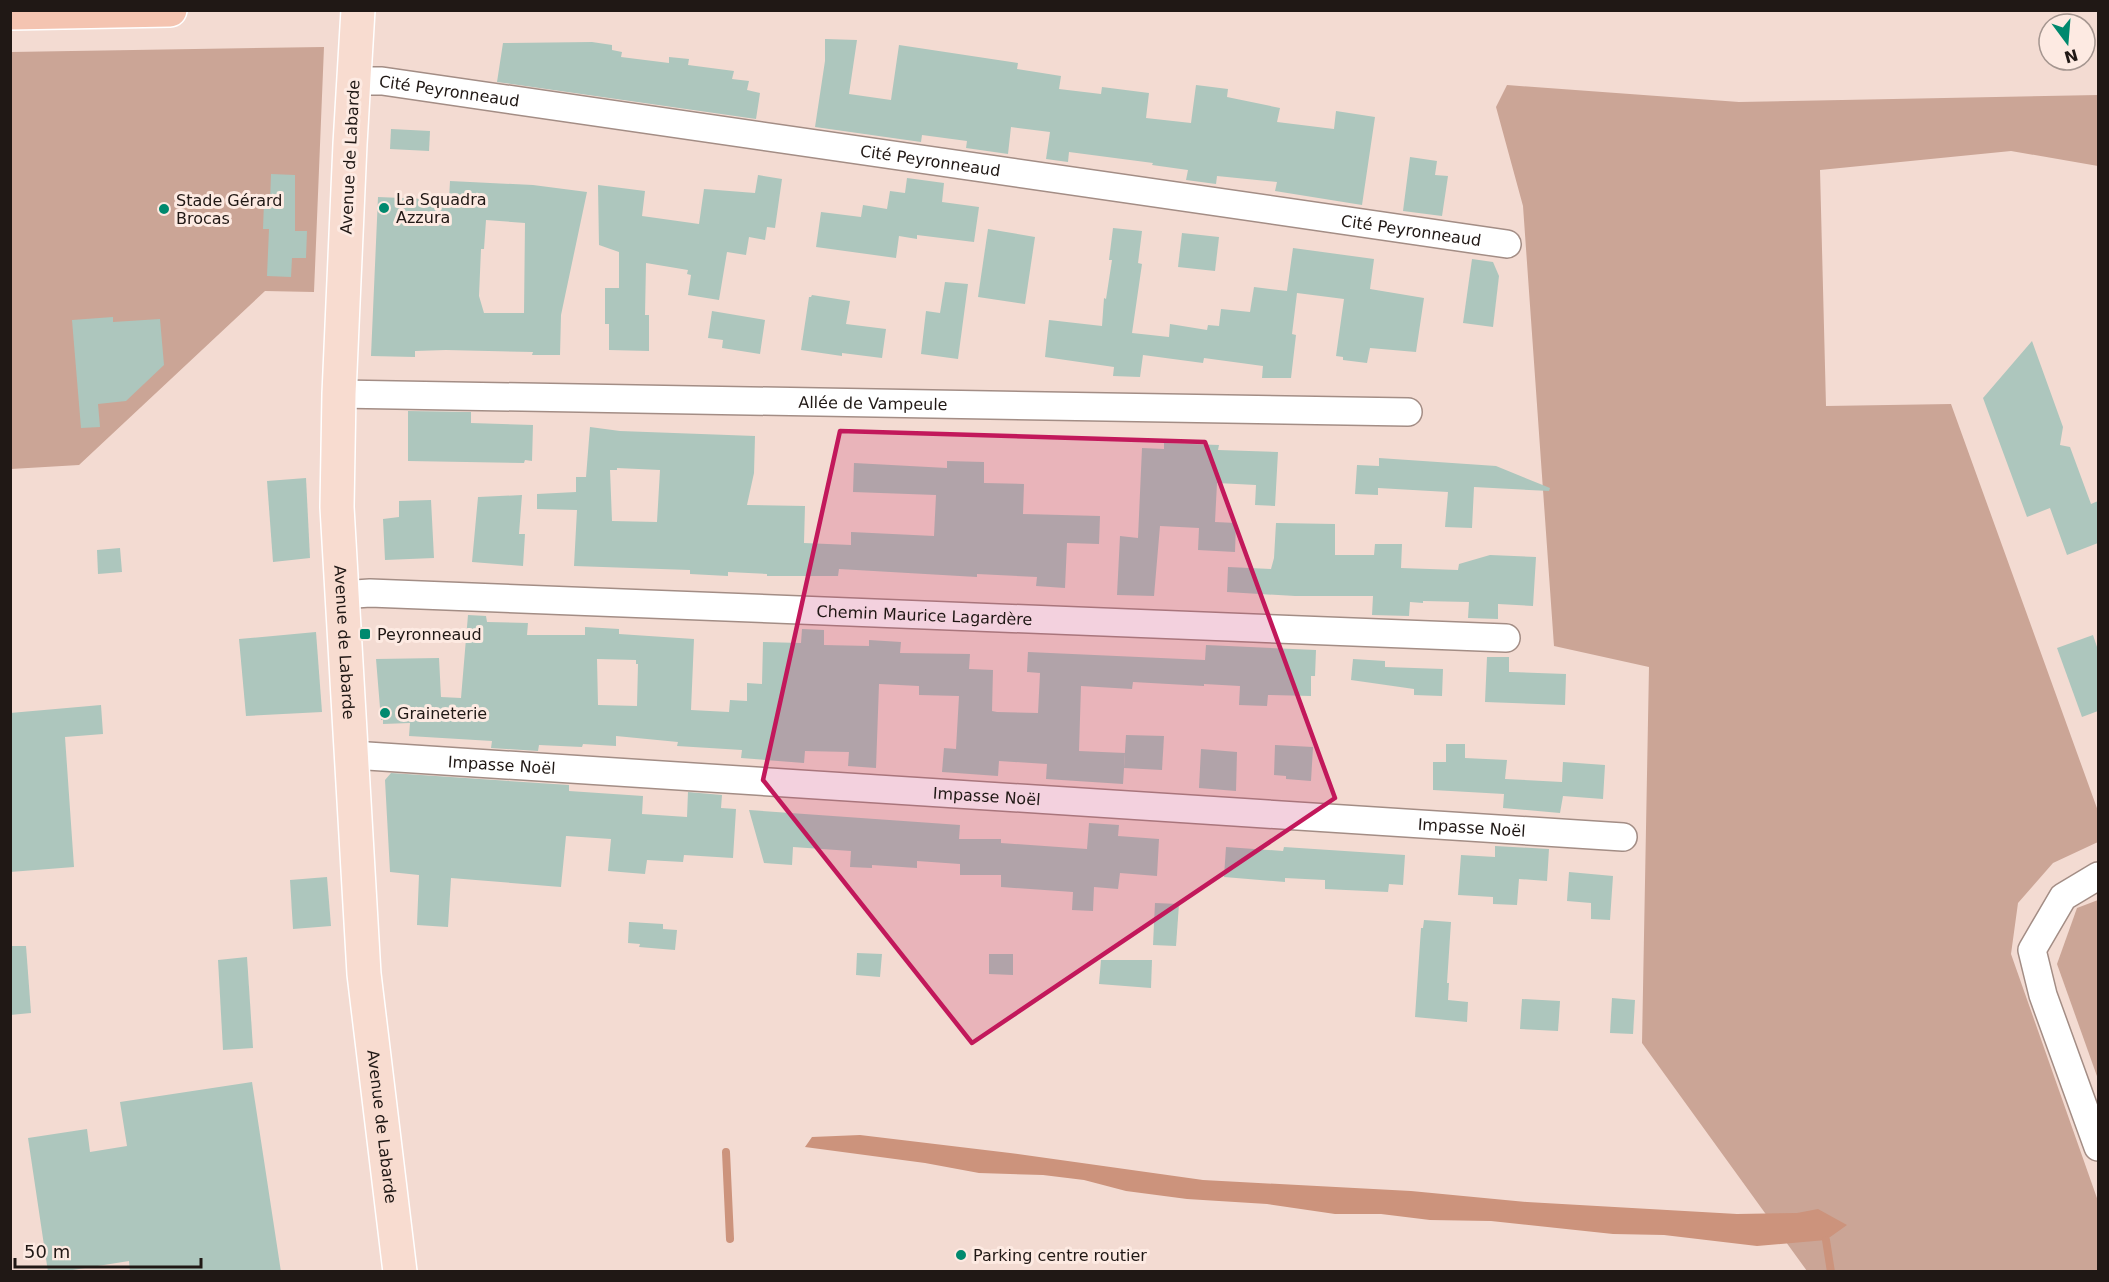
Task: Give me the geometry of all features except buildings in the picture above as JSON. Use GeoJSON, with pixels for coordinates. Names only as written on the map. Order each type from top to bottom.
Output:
{"type":"FeatureCollection","features":[{"type":"Feature","properties":{"kind":"highway"},"geometry":{"type":"LineString","coordinates":[[10,13],[170,10]]}},
{"type":"Feature","properties":{"kind":"main road","name":"Avenue de Labarde"},"geometry":{"type":"LineString","coordinates":[[358,10],[339,394],[337,507],[364,974],[400,1272]]}},
{"type":"Feature","properties":{"kind":"street","name":"Cité Peyronneaud"},"geometry":{"type":"LineString","coordinates":[[354,81],[382,81],[1507,244]]}},
{"type":"Feature","properties":{"kind":"street","name":"Allée de Vampeule"},"geometry":{"type":"LineString","coordinates":[[339,394],[1408,412]]}},
{"type":"Feature","properties":{"kind":"street","name":"Chemin Maurice Lagardère"},"geometry":{"type":"LineString","coordinates":[[341,595],[418,595],[1506,638]]}},
{"type":"Feature","properties":{"kind":"street","name":"Impasse Noël"},"geometry":{"type":"LineString","coordinates":[[352,755],[1623,837]]}},
{"type":"Feature","properties":{"kind":"street"},"geometry":{"type":"LineString","coordinates":[[2098,876],[2063,897],[2032,950],[2043,995],[2098,1147]]}},
{"type":"Feature","properties":{"kind":"highlighted area"},"geometry":{"type":"Polygon","coordinates":[[[840,431],[1205,442],[1335,798],[972,1043],[763,780],[840,431]]]}},
{"type":"Feature","properties":{"kind":"shaded area","name":"Stade Gérard Brocas"},"geometry":{"type":"Polygon","coordinates":[[[324,47],[314,292],[265,291],[79,465],[11,469],[11,52],[324,47]]]}},
{"type":"Feature","properties":{"kind":"shaded area"},"geometry":{"type":"Polygon","coordinates":[[[1507,85],[1739,102],[2098,95],[2098,166],[2011,151],[1820,170],[1826,406],[1951,404],[2098,811],[2098,842],[2053,863],[2018,903],[2011,954],[2098,1201],[2098,1271],[1807,1271],[1642,1043],[1649,667],[1554,646],[1523,206],[1496,107],[1507,85]]]}},
{"type":"Feature","properties":{"kind":"shaded area"},"geometry":{"type":"Polygon","coordinates":[[[2098,900],[2098,1079],[2057,964],[2077,908],[2098,900]]]}},
{"type":"Feature","properties":{"kind":"shaded area"},"geometry":{"type":"Polygon","coordinates":[[[860,1135],[1203,1180],[1411,1191],[1527,1202],[1737,1214],[1797,1213],[1818,1209],[1847,1225],[1826,1240],[1757,1246],[1664,1235],[1613,1234],[1491,1221],[1430,1220],[1381,1214],[1335,1214],[1267,1204],[1187,1199],[1126,1191],[1084,1180],[1043,1175],[979,1173],[925,1163],[805,1147],[812,1137],[860,1135]]]}},
{"type":"Feature","properties":{"kind":"waterway"},"geometry":{"type":"LineString","coordinates":[[726,1152],[730,1239]]}},
{"type":"Feature","properties":{"kind":"waterway"},"geometry":{"type":"LineString","coordinates":[[1826,1240],[1831,1272]]}},
{"type":"Feature","properties":{"kind":"place","name":"La Squadra Azzura"},"geometry":{"type":"Point","coordinates":[384,208]}},
{"type":"Feature","properties":{"kind":"place","name":"Stade Gérard Brocas"},"geometry":{"type":"Point","coordinates":[164,209]}},
{"type":"Feature","properties":{"kind":"place","name":"Peyronneaud"},"geometry":{"type":"Point","coordinates":[365,634]}},
{"type":"Feature","properties":{"kind":"place","name":"Graineterie"},"geometry":{"type":"Point","coordinates":[385,713]}},
{"type":"Feature","properties":{"kind":"place","name":"Parking centre routier"},"geometry":{"type":"Point","coordinates":[961,1255]}}]}
